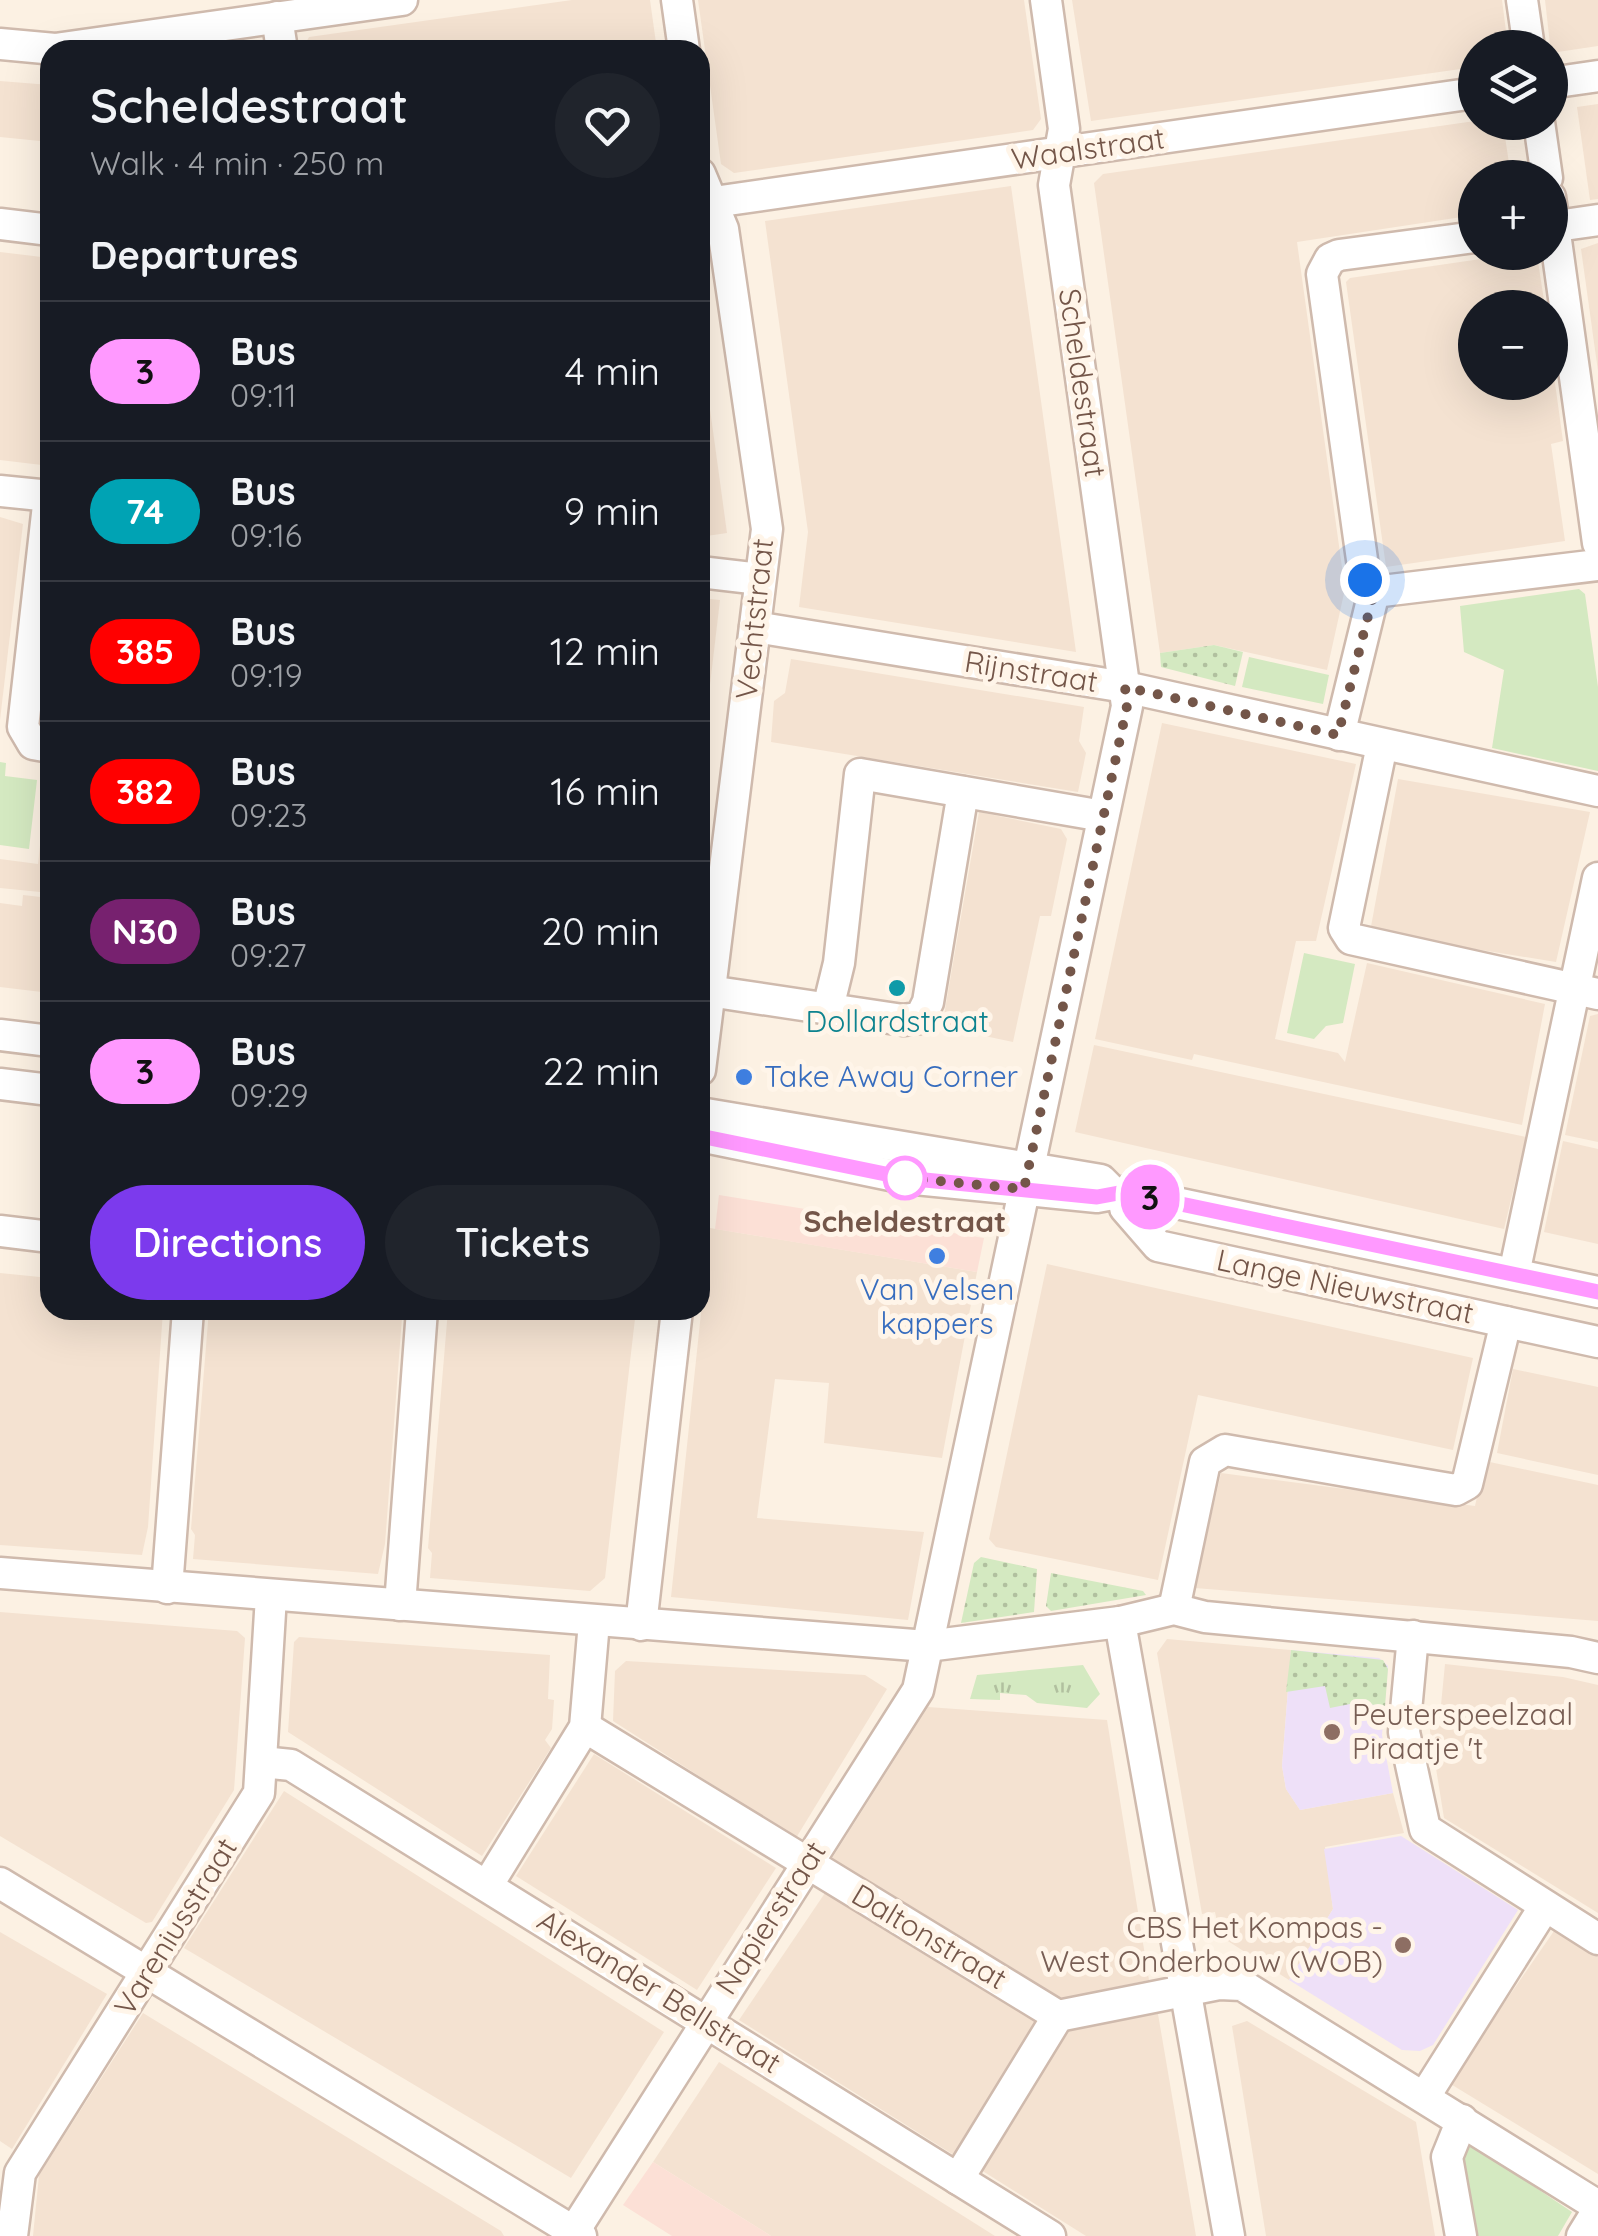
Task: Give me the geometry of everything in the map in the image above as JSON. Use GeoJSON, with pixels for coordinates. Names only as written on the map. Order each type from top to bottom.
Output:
{"type":"FeatureCollection","features":[{"type":"Feature","properties":{"kind":"street"},"geometry":{"type":"LineString","coordinates":[[113,40],[402,0]]}},
{"type":"Feature","properties":{"kind":"street"},"geometry":{"type":"LineString","coordinates":[[678,0],[683,40]]}},
{"type":"Feature","properties":{"kind":"street","name":"Scheldestraat"},"geometry":{"type":"LineString","coordinates":[[927,1646],[1127,706],[1054,186],[1064,129],[1046,0]]}},
{"type":"Feature","properties":{"kind":"street"},"geometry":{"type":"LineString","coordinates":[[1522,0],[1526,30]]}},
{"type":"Feature","properties":{"kind":"street"},"geometry":{"type":"LineString","coordinates":[[278,17],[281,40]]}},
{"type":"Feature","properties":{"kind":"street"},"geometry":{"type":"LineString","coordinates":[[0,44],[40,47]]}},
{"type":"Feature","properties":{"kind":"street"},"geometry":{"type":"LineString","coordinates":[[1568,80],[1598,76]]}},
{"type":"Feature","properties":{"kind":"street","name":"Waalstraat"},"geometry":{"type":"LineString","coordinates":[[710,202],[1458,96]]}},
{"type":"Feature","properties":{"kind":"street","name":"Vechtstraat"},"geometry":{"type":"LineString","coordinates":[[710,209],[723,229],[766,529],[710,991]]}},
{"type":"Feature","properties":{"kind":"street"},"geometry":{"type":"LineString","coordinates":[[1568,218],[1598,220]]}},
{"type":"Feature","properties":{"kind":"street"},"geometry":{"type":"LineString","coordinates":[[0,224],[40,229]]}},
{"type":"Feature","properties":{"kind":"street"},"geometry":{"type":"LineString","coordinates":[[1374,592],[1365,580],[1322,274],[1330,259],[1339,256],[1458,239]]}},
{"type":"Feature","properties":{"kind":"street"},"geometry":{"type":"LineString","coordinates":[[1559,270],[1598,544]]}},
{"type":"Feature","properties":{"kind":"street"},"geometry":{"type":"LineString","coordinates":[[0,491],[40,495]]}},
{"type":"Feature","properties":{"kind":"street"},"geometry":{"type":"LineString","coordinates":[[1374,592],[1598,564]]}},
{"type":"Feature","properties":{"kind":"street"},"geometry":{"type":"LineString","coordinates":[[710,573],[760,578]]}},
{"type":"Feature","properties":{"kind":"street"},"geometry":{"type":"LineString","coordinates":[[40,576],[23,727],[33,744],[40,745]]}},
{"type":"Feature","properties":{"kind":"street"},"geometry":{"type":"LineString","coordinates":[[1338,735],[1374,592]]}},
{"type":"Feature","properties":{"kind":"street","name":"Rijnstraat"},"geometry":{"type":"LineString","coordinates":[[755,627],[1125,687],[1598,791]]}},
{"type":"Feature","properties":{"kind":"street"},"geometry":{"type":"LineString","coordinates":[[1382,745],[1344,928],[1351,940],[1586,992]]}},
{"type":"Feature","properties":{"kind":"street"},"geometry":{"type":"LineString","coordinates":[[828,1008],[838,963],[860,774],[1103,816]]}},
{"type":"Feature","properties":{"kind":"street"},"geometry":{"type":"LineString","coordinates":[[710,991],[911,1021],[926,1010],[963,792]]}},
{"type":"Feature","properties":{"kind":"street"},"geometry":{"type":"LineString","coordinates":[[1514,1274],[1586,992],[1598,878]]}},
{"type":"Feature","properties":{"kind":"street"},"geometry":{"type":"LineString","coordinates":[[0,1035],[40,1040]]}},
{"type":"Feature","properties":{"kind":"street"},"geometry":{"type":"LineString","coordinates":[[0,1084],[40,1089]]}},
{"type":"Feature","properties":{"kind":"street","name":"Lange Nieuwstraat"},"geometry":{"type":"LineString","coordinates":[[710,1115],[1027,1177],[1097,1197],[1119,1192],[1598,1292]]}},
{"type":"Feature","properties":{"kind":"street","name":"Lange Nieuwstraat"},"geometry":{"type":"LineString","coordinates":[[710,1138],[905,1178],[1027,1177]]}},
{"type":"Feature","properties":{"kind":"street","name":"Lange Nieuwstraat"},"geometry":{"type":"LineString","coordinates":[[1119,1192],[1125,1208],[1158,1246],[1598,1342]]}},
{"type":"Feature","properties":{"kind":"street"},"geometry":{"type":"LineString","coordinates":[[0,1231],[40,1236]]}},
{"type":"Feature","properties":{"kind":"street"},"geometry":{"type":"LineString","coordinates":[[167,1588],[187,1320]]}},
{"type":"Feature","properties":{"kind":"street"},"geometry":{"type":"LineString","coordinates":[[400,1605],[421,1320]]}},
{"type":"Feature","properties":{"kind":"street"},"geometry":{"type":"LineString","coordinates":[[641,1625],[677,1320]]}},
{"type":"Feature","properties":{"kind":"street"},"geometry":{"type":"LineString","coordinates":[[1174,1610],[1206,1462],[1225,1450],[1438,1488],[1456,1490],[1467,1484],[1473,1474],[1506,1322]]}},
{"type":"Feature","properties":{"kind":"street"},"geometry":{"type":"LineString","coordinates":[[0,1573],[927,1646],[1120,1622],[1174,1610],[1205,1617],[1598,1658]]}},
{"type":"Feature","properties":{"kind":"street","name":"Vareniusstraat"},"geometry":{"type":"LineString","coordinates":[[12,2236],[10,2167],[149,1972],[259,1793],[271,1596]]}},
{"type":"Feature","properties":{"kind":"street"},"geometry":{"type":"LineString","coordinates":[[487,1886],[585,1727],[594,1622]]}},
{"type":"Feature","properties":{"kind":"street"},"geometry":{"type":"LineString","coordinates":[[1120,1622],[1229,2236]]}},
{"type":"Feature","properties":{"kind":"street"},"geometry":{"type":"LineString","coordinates":[[1413,1636],[1404,1732],[1419,1818],[1425,1830],[1598,1939]]}},
{"type":"Feature","properties":{"kind":"street","name":"Napierstraat"},"geometry":{"type":"LineString","coordinates":[[575,2234],[705,2022],[918,1690],[927,1646]]}},
{"type":"Feature","properties":{"kind":"street","name":"Daltonstraat"},"geometry":{"type":"LineString","coordinates":[[585,1727],[1058,2016]]}},
{"type":"Feature","properties":{"kind":"street","name":"Alexander Bellstraat"},"geometry":{"type":"LineString","coordinates":[[262,1762],[291,1766],[1050,2236]]}},
{"type":"Feature","properties":{"kind":"street"},"geometry":{"type":"LineString","coordinates":[[0,1883],[575,2234]]}},
{"type":"Feature","properties":{"kind":"street"},"geometry":{"type":"LineString","coordinates":[[1425,2096],[1545,1906]]}},
{"type":"Feature","properties":{"kind":"street"},"geometry":{"type":"LineString","coordinates":[[958,2179],[1058,2016],[1187,1991],[1242,1985],[1425,2096],[1598,2208],[1582,2236]]}},
{"type":"Feature","properties":{"kind":"street"},"geometry":{"type":"LineString","coordinates":[[1461,2236],[1447,2148],[1462,2120]]}},
{"type":"Feature","properties":{"kind":"shaded area"},"geometry":{"type":"Polygon","coordinates":[[[572,0],[650,0],[656,40],[307,40],[572,0]]]}},
{"type":"Feature","properties":{"kind":"shaded area"},"geometry":{"type":"Polygon","coordinates":[[[698,0],[1024,0],[1041,119],[1033,130],[734,173],[721,164],[710,86],[710,40],[704,40],[698,0]]]}},
{"type":"Feature","properties":{"kind":"shaded area"},"geometry":{"type":"Polygon","coordinates":[[[1072,0],[1502,0],[1506,30],[1458,30],[1458,69],[1091,121],[1072,0]]]}},
{"type":"Feature","properties":{"kind":"shaded area"},"geometry":{"type":"Polygon","coordinates":[[[1545,0],[1598,0],[1598,46],[1568,50],[1568,30],[1548,30],[1545,0]]]}},
{"type":"Feature","properties":{"kind":"shaded area"},"geometry":{"type":"Polygon","coordinates":[[[0,81],[40,84],[40,141],[0,137],[0,81]]]}},
{"type":"Feature","properties":{"kind":"shaded area"},"geometry":{"type":"Polygon","coordinates":[[[1598,104],[1598,199],[1590,200],[1577,107],[1598,104]]]}},
{"type":"Feature","properties":{"kind":"shaded area"},"geometry":{"type":"Polygon","coordinates":[[[1458,123],[1458,140],[1506,140],[1508,160],[1458,160],[1458,218],[1297,242],[1345,589],[1327,670],[1214,645],[1160,653],[1094,183],[1103,174],[1458,123]]]}},
{"type":"Feature","properties":{"kind":"shaded area"},"geometry":{"type":"Polygon","coordinates":[[[1011,186],[1076,652],[799,607],[808,532],[765,221],[1011,186]]]}},
{"type":"Feature","properties":{"kind":"shaded area"},"geometry":{"type":"Polygon","coordinates":[[[1598,243],[1598,371],[1581,249],[1598,243]]]}},
{"type":"Feature","properties":{"kind":"shaded area"},"geometry":{"type":"Polygon","coordinates":[[[0,252],[40,257],[40,465],[0,460],[0,252]]]}},
{"type":"Feature","properties":{"kind":"shaded area"},"geometry":{"type":"Polygon","coordinates":[[[1458,262],[1458,270],[1539,270],[1542,290],[1458,290],[1458,400],[1557,400],[1563,441],[1551,444],[1565,541],[1386,567],[1346,282],[1350,278],[1458,262]]]}},
{"type":"Feature","properties":{"kind":"shaded area"},"geometry":{"type":"Polygon","coordinates":[[[710,409],[727,533],[710,536],[710,409]]]}},
{"type":"Feature","properties":{"kind":"shaded area"},"geometry":{"type":"Polygon","coordinates":[[[0,517],[23,524],[0,720],[0,517]]]}},
{"type":"Feature","properties":{"kind":"shaded area"},"geometry":{"type":"Polygon","coordinates":[[[710,599],[720,600],[710,685],[710,599]]]}},
{"type":"Feature","properties":{"kind":"shaded area"},"geometry":{"type":"Polygon","coordinates":[[[791,659],[1084,707],[1079,741],[1086,753],[1078,792],[771,742],[774,701],[785,693],[791,659]]]}},
{"type":"Feature","properties":{"kind":"shaded area"},"geometry":{"type":"Polygon","coordinates":[[[1162,723],[1356,764],[1316,941],[1296,941],[1275,1039],[1338,1053],[1345,1062],[1367,963],[1545,1004],[1522,1125],[1194,1054],[1192,1060],[1095,1039],[1162,723]]]}},
{"type":"Feature","properties":{"kind":"shaded area"},"geometry":{"type":"Polygon","coordinates":[[[1398,779],[1590,812],[1556,962],[1370,932],[1398,779]]]}},
{"type":"Feature","properties":{"kind":"shaded area"},"geometry":{"type":"Polygon","coordinates":[[[979,812],[1061,829],[1067,839],[1051,916],[1040,916],[1013,1042],[942,1027],[979,812]]]}},
{"type":"Feature","properties":{"kind":"shaded area"},"geometry":{"type":"Polygon","coordinates":[[[40,845],[40,892],[0,888],[0,859],[38,864],[40,845]]]}},
{"type":"Feature","properties":{"kind":"shaded area"},"geometry":{"type":"Polygon","coordinates":[[[23,895],[40,897],[40,992],[0,987],[0,903],[22,906],[23,895]]]}},
{"type":"Feature","properties":{"kind":"shaded area"},"geometry":{"type":"Polygon","coordinates":[[[1598,1014],[1598,1142],[1565,1135],[1590,1016],[1598,1014]]]}},
{"type":"Feature","properties":{"kind":"shaded area"},"geometry":{"type":"Polygon","coordinates":[[[1094,1045],[1526,1137],[1504,1229],[1075,1132],[1094,1045]]]}},
{"type":"Feature","properties":{"kind":"shaded area"},"geometry":{"type":"Polygon","coordinates":[[[1563,1141],[1598,1149],[1598,1244],[1544,1232],[1563,1141]]]}},
{"type":"Feature","properties":{"kind":"shaded area"},"geometry":{"type":"Polygon","coordinates":[[[719,1195],[984,1238],[977,1272],[715,1229],[719,1195]]]}},
{"type":"Feature","properties":{"kind":"shaded area"},"geometry":{"type":"Polygon","coordinates":[[[710,1228],[977,1272],[942,1458],[824,1443],[829,1383],[775,1379],[757,1518],[924,1532],[908,1620],[671,1597],[700,1320],[710,1320],[710,1228]]]}},
{"type":"Feature","properties":{"kind":"shaded area"},"geometry":{"type":"Polygon","coordinates":[[[1047,1264],[1473,1358],[1453,1450],[1198,1395],[1158,1580],[996,1547],[989,1539],[1047,1264]]]}},
{"type":"Feature","properties":{"kind":"shaded area"},"geometry":{"type":"Polygon","coordinates":[[[0,1273],[40,1277],[40,1320],[162,1320],[148,1527],[142,1555],[0,1545],[0,1273]]]}},
{"type":"Feature","properties":{"kind":"shaded area"},"geometry":{"type":"Polygon","coordinates":[[[208,1320],[402,1320],[385,1544],[378,1574],[193,1559],[195,1535],[191,1529],[208,1320]]]}},
{"type":"Feature","properties":{"kind":"shaded area"},"geometry":{"type":"Polygon","coordinates":[[[447,1320],[635,1320],[605,1578],[590,1591],[430,1578],[432,1553],[428,1548],[447,1320]]]}},
{"type":"Feature","properties":{"kind":"shaded area"},"geometry":{"type":"Polygon","coordinates":[[[1513,1369],[1598,1387],[1598,1475],[1497,1453],[1513,1369]]]}},
{"type":"Feature","properties":{"kind":"shaded area"},"geometry":{"type":"Polygon","coordinates":[[[1485,1461],[1598,1485],[1598,1621],[1195,1588],[1221,1473],[1475,1506],[1485,1461]]]}},
{"type":"Feature","properties":{"kind":"shaded area"},"geometry":{"type":"Polygon","coordinates":[[[0,1612],[237,1631],[245,1638],[234,1790],[152,1922],[146,1923],[0,1836],[0,1612]]]}},
{"type":"Feature","properties":{"kind":"shaded area"},"geometry":{"type":"Polygon","coordinates":[[[299,1637],[550,1655],[548,1699],[554,1700],[552,1729],[545,1740],[551,1748],[482,1856],[288,1732],[294,1642],[299,1637]]]}},
{"type":"Feature","properties":{"kind":"shaded area"},"geometry":{"type":"Polygon","coordinates":[[[1167,1639],[1291,1650],[1282,1766],[1286,1789],[1300,1810],[1393,1793],[1404,1833],[1325,1847],[1333,1909],[1289,1980],[1220,1936],[1215,1912],[1202,1914],[1157,1653],[1167,1639]]]}},
{"type":"Feature","properties":{"kind":"shaded area","name":"Peuterspeelzaal Piraatje 't"},"geometry":{"type":"Polygon","coordinates":[[[1291,1650],[1379,1658],[1388,1666],[1382,1735],[1393,1793],[1300,1810],[1286,1789],[1282,1766],[1291,1650]]]}},
{"type":"Feature","properties":{"kind":"shaded area"},"geometry":{"type":"Polygon","coordinates":[[[626,1661],[865,1675],[887,1689],[796,1838],[613,1721],[615,1671],[626,1661]]]}},
{"type":"Feature","properties":{"kind":"shaded area"},"geometry":{"type":"Polygon","coordinates":[[[1445,1664],[1563,1677],[1598,1685],[1598,1913],[1444,1818],[1430,1731],[1433,1705],[1441,1705],[1445,1664]]]}},
{"type":"Feature","properties":{"kind":"shaded area"},"geometry":{"type":"Polygon","coordinates":[[[928,1707],[1107,1720],[1149,1980],[1054,2000],[829,1863],[928,1707]]]}},
{"type":"Feature","properties":{"kind":"shaded area"},"geometry":{"type":"Polygon","coordinates":[[[594,1754],[776,1868],[697,1990],[516,1876],[594,1754]]]}},
{"type":"Feature","properties":{"kind":"shaded area"},"geometry":{"type":"Polygon","coordinates":[[[284,1791],[664,2032],[571,2178],[184,1948],[284,1791]]]}},
{"type":"Feature","properties":{"kind":"shaded area","name":"CBS Het Kompas - West Onderbouw (WOB)"},"geometry":{"type":"Polygon","coordinates":[[[1401,1836],[1518,1910],[1433,2045],[1420,2051],[1402,2050],[1289,1980],[1333,1909],[1324,1849],[1401,1836]]]}},
{"type":"Feature","properties":{"kind":"shaded area"},"geometry":{"type":"Polygon","coordinates":[[[827,1890],[1042,2021],[957,2157],[739,2020],[827,1890]]]}},
{"type":"Feature","properties":{"kind":"shaded area"},"geometry":{"type":"Polygon","coordinates":[[[1554,1931],[1598,1957],[1598,2174],[1449,2083],[1554,1931]]]}},
{"type":"Feature","properties":{"kind":"shaded area"},"geometry":{"type":"Polygon","coordinates":[[[0,1932],[107,1994],[12,2149],[0,2141],[0,1932]]]}},
{"type":"Feature","properties":{"kind":"shaded area"},"geometry":{"type":"Polygon","coordinates":[[[143,2013],[504,2236],[33,2236],[39,2175],[143,2013]]]}},
{"type":"Feature","properties":{"kind":"shaded area"},"geometry":{"type":"Polygon","coordinates":[[[1158,2014],[1196,2236],[1086,2236],[981,2170],[1067,2026],[1158,2014]]]}},
{"type":"Feature","properties":{"kind":"shaded area"},"geometry":{"type":"Polygon","coordinates":[[[1247,2021],[1416,2122],[1435,2236],[1266,2236],[1232,2026],[1247,2021]]]}},
{"type":"Feature","properties":{"kind":"shaded area"},"geometry":{"type":"Polygon","coordinates":[[[719,2062],[995,2236],[771,2236],[653,2162],[719,2062]]]}},
{"type":"Feature","properties":{"kind":"shaded area"},"geometry":{"type":"Polygon","coordinates":[[[653,2162],[771,2236],[672,2236],[623,2205],[653,2162]]]}},
{"type":"Feature","properties":{"kind":"green space"},"geometry":{"type":"Polygon","coordinates":[[[1579,589],[1585,594],[1598,687],[1598,771],[1492,748],[1504,670],[1464,652],[1460,606],[1579,589]]]}},
{"type":"Feature","properties":{"kind":"green space"},"geometry":{"type":"Polygon","coordinates":[[[1214,645],[1243,652],[1235,686],[1161,667],[1160,653],[1214,645]]]}},
{"type":"Feature","properties":{"kind":"green space"},"geometry":{"type":"Polygon","coordinates":[[[1249,657],[1329,675],[1323,704],[1242,687],[1249,657]]]}},
{"type":"Feature","properties":{"kind":"green space"},"geometry":{"type":"Polygon","coordinates":[[[0,762],[6,763],[5,776],[37,780],[29,849],[0,845],[0,762]]]}},
{"type":"Feature","properties":{"kind":"green space"},"geometry":{"type":"Polygon","coordinates":[[[1304,953],[1355,964],[1343,1023],[1326,1026],[1314,1039],[1287,1033],[1304,953]]]}},
{"type":"Feature","properties":{"kind":"green space"},"geometry":{"type":"Polygon","coordinates":[[[981,1557],[1037,1569],[1034,1612],[961,1623],[974,1563],[981,1557]]]}},
{"type":"Feature","properties":{"kind":"green space"},"geometry":{"type":"Polygon","coordinates":[[[1051,1573],[1143,1591],[1146,1595],[1051,1611],[1046,1606],[1051,1573]]]}},
{"type":"Feature","properties":{"kind":"green space"},"geometry":{"type":"Polygon","coordinates":[[[1291,1650],[1383,1660],[1388,1669],[1385,1706],[1355,1703],[1330,1708],[1325,1686],[1286,1692],[1291,1650]]]}},
{"type":"Feature","properties":{"kind":"green space"},"geometry":{"type":"Polygon","coordinates":[[[1083,1665],[1100,1694],[1087,1708],[1037,1703],[1026,1695],[1000,1693],[1000,1700],[970,1699],[977,1675],[1083,1665]]]}},
{"type":"Feature","properties":{"kind":"green space"},"geometry":{"type":"Polygon","coordinates":[[[1471,2144],[1572,2212],[1558,2236],[1471,2236],[1455,2154],[1471,2144]]]}},
{"type":"Feature","properties":{"kind":"bus line","name":"3"},"geometry":{"type":"LineString","coordinates":[[710,1138],[905,1178],[962,1180],[1097,1197],[1124,1192],[1598,1292]]}},
{"type":"Feature","properties":{"kind":"place","name":"Dollardstraat"},"geometry":{"type":"Point","coordinates":[897,988]}},
{"type":"Feature","properties":{"kind":"place","name":"Take Away Corner"},"geometry":{"type":"Point","coordinates":[744,1077]}},
{"type":"Feature","properties":{"kind":"place","name":"Scheldestraat"},"geometry":{"type":"Point","coordinates":[905,1178]}},
{"type":"Feature","properties":{"kind":"place","name":"Van Velsen kappers"},"geometry":{"type":"Point","coordinates":[937,1256]}},
{"type":"Feature","properties":{"kind":"place","name":"Peuterspeelzaal Piraatje 't"},"geometry":{"type":"Point","coordinates":[1332,1732]}},
{"type":"Feature","properties":{"kind":"place","name":"CBS Het Kompas - West Onderbouw (WOB)"},"geometry":{"type":"Point","coordinates":[1403,1945]}},
{"type":"Feature","properties":{"kind":"route"},"geometry":{"type":"LineString","coordinates":[[905,1178],[962,1180],[1024,1189],[1127,706],[1125,687],[1338,735],[1374,592],[1365,580]]}}]}
